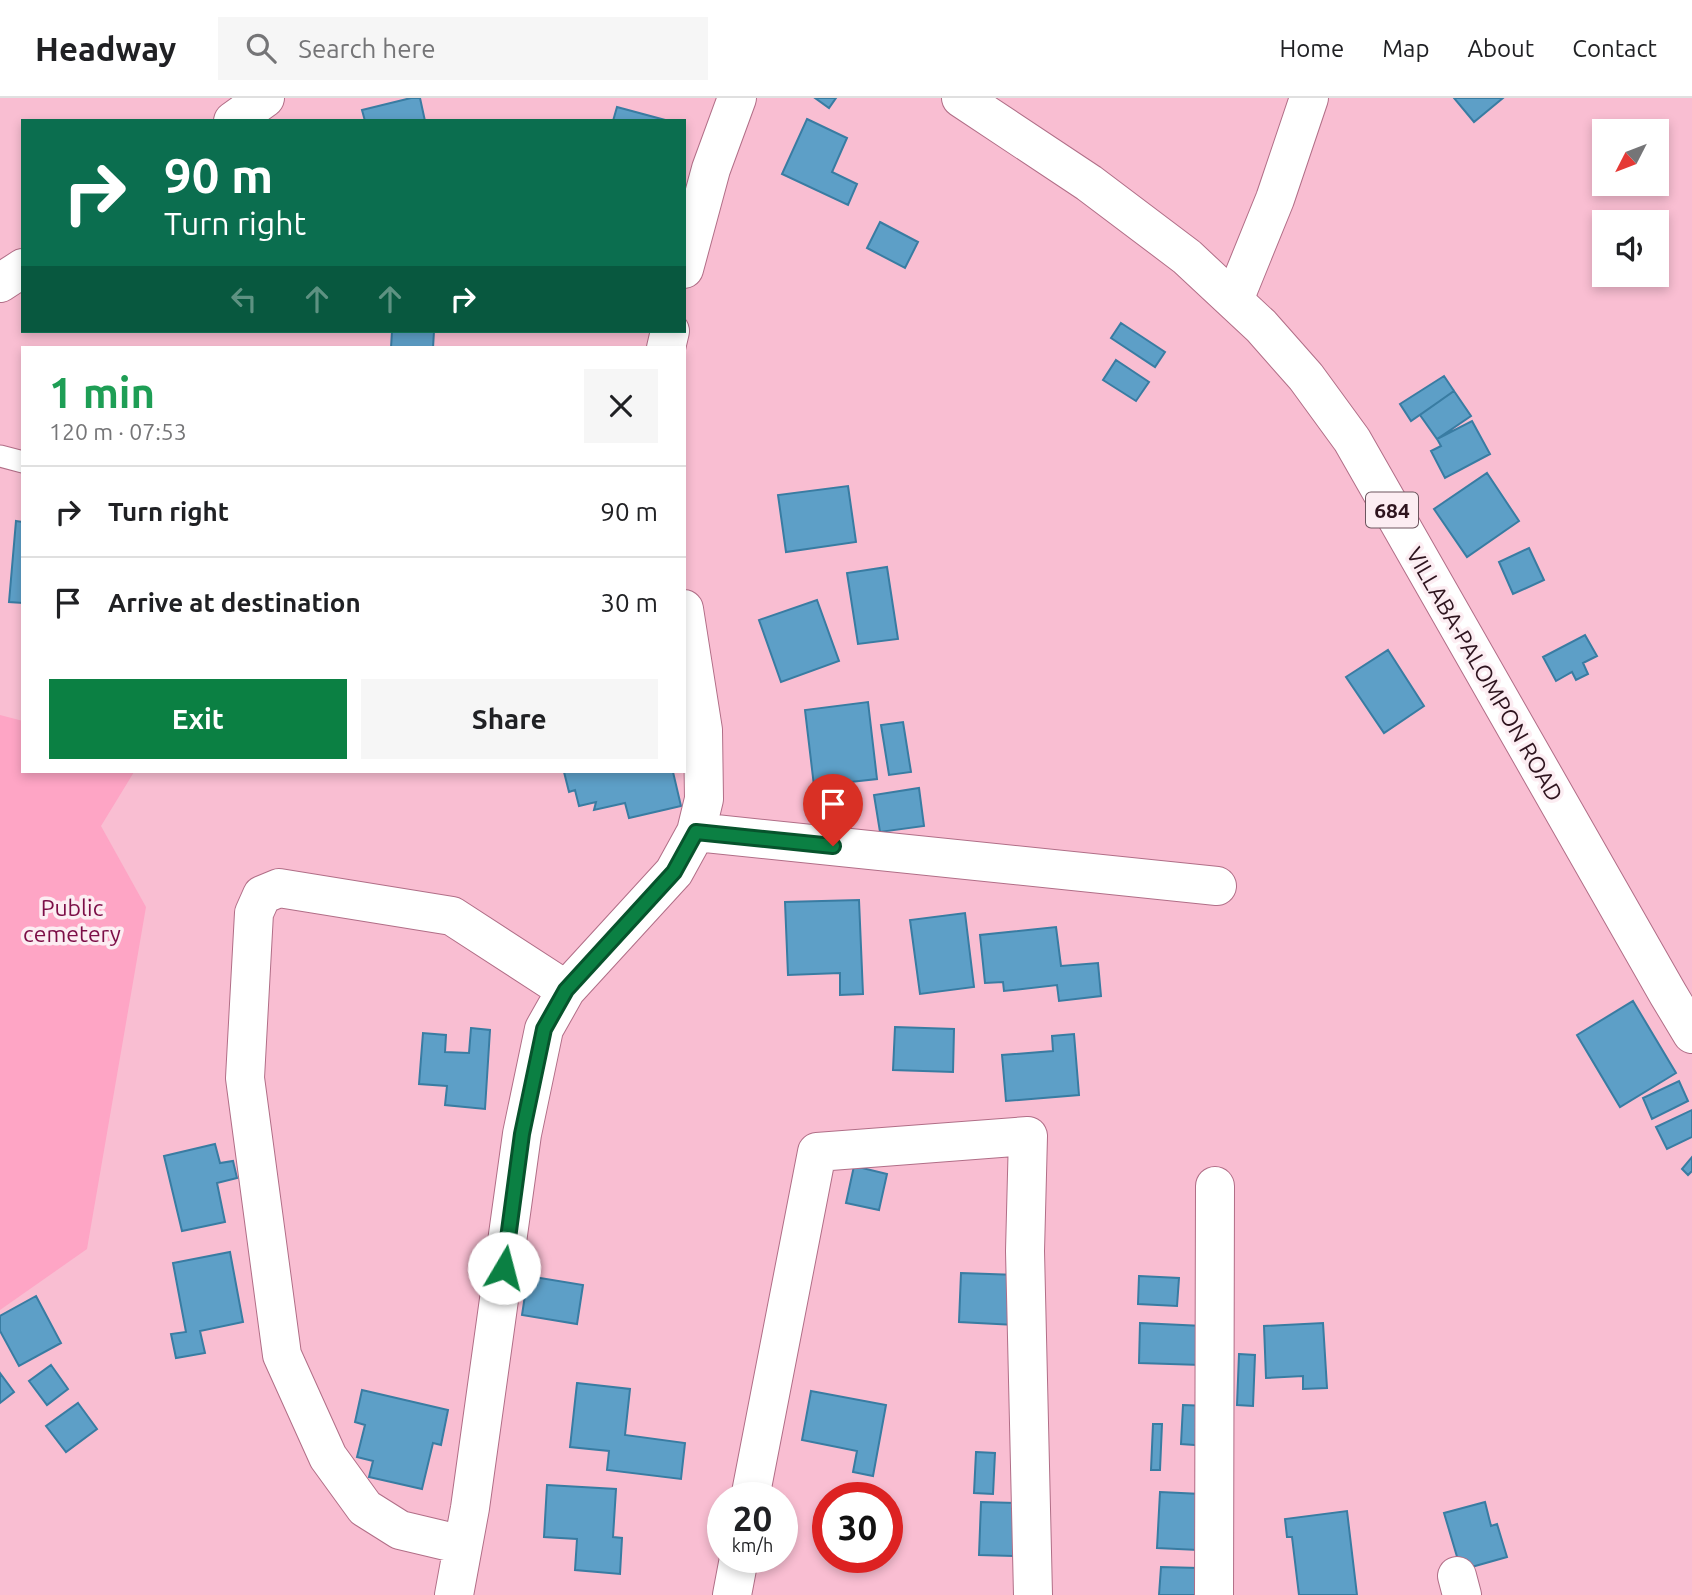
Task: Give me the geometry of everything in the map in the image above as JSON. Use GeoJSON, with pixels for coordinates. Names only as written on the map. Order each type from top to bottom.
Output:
{"type":"FeatureCollection","features":[{"type":"Feature","properties":{"kind":"street"},"geometry":{"type":"LineString","coordinates":[[236,119],[265,98]]}},
{"type":"Feature","properties":{"kind":"street"},"geometry":{"type":"LineString","coordinates":[[686,262],[711,169],[737,98]]}},
{"type":"Feature","properties":{"kind":"street","name":"VILLABA-PALOMPON ROAD"},"geometry":{"type":"LineString","coordinates":[[961,98],[1089,183],[1187,257],[1261,326],[1306,377],[1352,440],[1692,1034]]}},
{"type":"Feature","properties":{"kind":"street"},"geometry":{"type":"LineString","coordinates":[[1234,300],[1275,199],[1308,98]]}},
{"type":"Feature","properties":{"kind":"street"},"geometry":{"type":"LineString","coordinates":[[0,283],[21,269]]}},
{"type":"Feature","properties":{"kind":"street"},"geometry":{"type":"LineString","coordinates":[[454,1595],[470,1507],[522,1134],[544,1029],[566,990],[674,872],[696,832],[704,799],[703,730],[686,622]]}},
{"type":"Feature","properties":{"kind":"street"},"geometry":{"type":"LineString","coordinates":[[696,832],[1217,886]]}},
{"type":"Feature","properties":{"kind":"street"},"geometry":{"type":"LineString","coordinates":[[463,1545],[400,1530],[365,1508],[328,1457],[282,1355],[245,1078],[254,913],[262,895],[279,888],[452,916],[566,990]]}},
{"type":"Feature","properties":{"kind":"street"},"geometry":{"type":"LineString","coordinates":[[754,1482],[817,1152],[1028,1136],[1025,1251],[1032,1595]]}},
{"type":"Feature","properties":{"kind":"street"},"geometry":{"type":"LineString","coordinates":[[1214,1595],[1215,1185]]}},
{"type":"Feature","properties":{"kind":"street"},"geometry":{"type":"LineString","coordinates":[[732,1595],[736,1573]]}},
{"type":"Feature","properties":{"kind":"lane"},"geometry":{"type":"LineString","coordinates":[[0,456],[21,461]]}},
{"type":"Feature","properties":{"kind":"green space","name":"Public cemetery"},"geometry":{"type":"Polygon","coordinates":[[[0,715],[21,720],[21,773],[133,773],[101,826],[146,907],[87,1249],[0,1310],[0,715]]]}},
{"type":"Feature","properties":{"kind":"building"},"geometry":{"type":"Polygon","coordinates":[[[420,98],[425,119],[364,119],[362,110],[420,98]]]}},
{"type":"Feature","properties":{"kind":"building"},"geometry":{"type":"Polygon","coordinates":[[[815,98],[836,98],[829,108],[815,98]]]}},
{"type":"Feature","properties":{"kind":"building"},"geometry":{"type":"Polygon","coordinates":[[[1454,98],[1503,98],[1474,122],[1454,98]]]}},
{"type":"Feature","properties":{"kind":"building"},"geometry":{"type":"Polygon","coordinates":[[[617,107],[662,119],[614,119],[617,107]]]}},
{"type":"Feature","properties":{"kind":"building"},"geometry":{"type":"Polygon","coordinates":[[[807,119],[847,138],[832,172],[857,184],[848,205],[782,174],[807,119]]]}},
{"type":"Feature","properties":{"kind":"building"},"geometry":{"type":"Polygon","coordinates":[[[880,222],[918,242],[905,268],[867,248],[880,222]]]}},
{"type":"Feature","properties":{"kind":"building"},"geometry":{"type":"Polygon","coordinates":[[[1121,323],[1165,352],[1155,367],[1111,338],[1121,323]]]}},
{"type":"Feature","properties":{"kind":"building"},"geometry":{"type":"Polygon","coordinates":[[[392,333],[434,333],[433,346],[391,346],[392,333]]]}},
{"type":"Feature","properties":{"kind":"building"},"geometry":{"type":"Polygon","coordinates":[[[1116,360],[1149,382],[1136,401],[1103,380],[1116,360]]]}},
{"type":"Feature","properties":{"kind":"building"},"geometry":{"type":"Polygon","coordinates":[[[1444,376],[1454,391],[1411,421],[1400,404],[1444,376]]]}},
{"type":"Feature","properties":{"kind":"building"},"geometry":{"type":"Polygon","coordinates":[[[1454,391],[1471,416],[1437,439],[1420,415],[1454,391]]]}},
{"type":"Feature","properties":{"kind":"building"},"geometry":{"type":"Polygon","coordinates":[[[1472,421],[1490,454],[1445,478],[1431,451],[1441,446],[1437,439],[1472,421]]]}},
{"type":"Feature","properties":{"kind":"building"},"geometry":{"type":"Polygon","coordinates":[[[1487,473],[1519,521],[1467,557],[1434,509],[1487,473]]]}},
{"type":"Feature","properties":{"kind":"building"},"geometry":{"type":"Polygon","coordinates":[[[848,486],[856,542],[786,552],[778,495],[848,486]]]}},
{"type":"Feature","properties":{"kind":"building"},"geometry":{"type":"Polygon","coordinates":[[[16,521],[21,522],[21,603],[9,602],[16,521]]]}},
{"type":"Feature","properties":{"kind":"building"},"geometry":{"type":"Polygon","coordinates":[[[1529,548],[1544,580],[1513,594],[1499,562],[1529,548]]]}},
{"type":"Feature","properties":{"kind":"building"},"geometry":{"type":"Polygon","coordinates":[[[887,567],[898,639],[858,644],[847,573],[887,567]]]}},
{"type":"Feature","properties":{"kind":"building"},"geometry":{"type":"Polygon","coordinates":[[[817,600],[839,661],[781,682],[759,620],[817,600]]]}},
{"type":"Feature","properties":{"kind":"building"},"geometry":{"type":"Polygon","coordinates":[[[1585,635],[1597,656],[1583,663],[1588,674],[1576,680],[1572,672],[1556,681],[1543,657],[1585,635]]]}},
{"type":"Feature","properties":{"kind":"building"},"geometry":{"type":"Polygon","coordinates":[[[1388,650],[1424,706],[1384,733],[1346,677],[1388,650]]]}},
{"type":"Feature","properties":{"kind":"building"},"geometry":{"type":"Polygon","coordinates":[[[868,702],[877,779],[814,786],[805,710],[868,702]]]}},
{"type":"Feature","properties":{"kind":"building"},"geometry":{"type":"Polygon","coordinates":[[[903,722],[911,772],[889,775],[881,725],[903,722]]]}},
{"type":"Feature","properties":{"kind":"building"},"geometry":{"type":"Polygon","coordinates":[[[564,773],[673,773],[681,806],[629,818],[625,803],[594,810],[596,802],[579,806],[575,790],[569,792],[564,773]]]}},
{"type":"Feature","properties":{"kind":"building"},"geometry":{"type":"Polygon","coordinates":[[[919,788],[924,826],[880,832],[874,795],[919,788]]]}},
{"type":"Feature","properties":{"kind":"building"},"geometry":{"type":"Polygon","coordinates":[[[859,900],[863,994],[840,995],[840,973],[788,975],[785,902],[859,900]]]}},
{"type":"Feature","properties":{"kind":"building"},"geometry":{"type":"Polygon","coordinates":[[[965,913],[974,987],[920,994],[910,920],[965,913]]]}},
{"type":"Feature","properties":{"kind":"building"},"geometry":{"type":"Polygon","coordinates":[[[1056,927],[1061,966],[1098,963],[1101,996],[1059,1001],[1057,985],[1004,991],[1003,982],[985,983],[980,935],[1056,927]]]}},
{"type":"Feature","properties":{"kind":"building"},"geometry":{"type":"Polygon","coordinates":[[[1633,1001],[1676,1073],[1620,1107],[1577,1035],[1633,1001]]]}},
{"type":"Feature","properties":{"kind":"building"},"geometry":{"type":"Polygon","coordinates":[[[895,1027],[954,1029],[953,1072],[893,1070],[895,1027]]]}},
{"type":"Feature","properties":{"kind":"building"},"geometry":{"type":"Polygon","coordinates":[[[471,1028],[490,1030],[485,1109],[445,1105],[447,1086],[419,1084],[423,1033],[446,1035],[445,1052],[469,1053],[471,1028]]]}},
{"type":"Feature","properties":{"kind":"building"},"geometry":{"type":"Polygon","coordinates":[[[1074,1034],[1079,1095],[1006,1101],[1002,1055],[1053,1051],[1052,1036],[1074,1034]]]}},
{"type":"Feature","properties":{"kind":"building"},"geometry":{"type":"Polygon","coordinates":[[[1679,1081],[1688,1101],[1652,1119],[1643,1098],[1679,1081]]]}},
{"type":"Feature","properties":{"kind":"building"},"geometry":{"type":"Polygon","coordinates":[[[1692,1110],[1692,1137],[1667,1149],[1656,1127],[1692,1110]]]}},
{"type":"Feature","properties":{"kind":"building"},"geometry":{"type":"Polygon","coordinates":[[[215,1144],[220,1163],[233,1161],[237,1178],[217,1183],[225,1222],[182,1231],[164,1156],[215,1144]]]}},
{"type":"Feature","properties":{"kind":"building"},"geometry":{"type":"Polygon","coordinates":[[[1692,1157],[1692,1171],[1688,1175],[1682,1169],[1692,1157]]]}},
{"type":"Feature","properties":{"kind":"building"},"geometry":{"type":"Polygon","coordinates":[[[854,1166],[887,1174],[879,1210],[846,1203],[854,1166]]]}},
{"type":"Feature","properties":{"kind":"building"},"geometry":{"type":"Polygon","coordinates":[[[230,1252],[243,1322],[200,1331],[205,1353],[176,1358],[171,1334],[186,1332],[173,1263],[230,1252]]]}},
{"type":"Feature","properties":{"kind":"building"},"geometry":{"type":"Polygon","coordinates":[[[961,1273],[1017,1275],[1015,1325],[959,1322],[961,1273]]]}},
{"type":"Feature","properties":{"kind":"building"},"geometry":{"type":"Polygon","coordinates":[[[528,1276],[583,1285],[577,1324],[522,1315],[528,1276]]]}},
{"type":"Feature","properties":{"kind":"building"},"geometry":{"type":"Polygon","coordinates":[[[1139,1276],[1179,1278],[1177,1306],[1138,1304],[1139,1276]]]}},
{"type":"Feature","properties":{"kind":"building"},"geometry":{"type":"Polygon","coordinates":[[[36,1296],[61,1343],[19,1366],[0,1331],[0,1316],[36,1296]]]}},
{"type":"Feature","properties":{"kind":"building"},"geometry":{"type":"Polygon","coordinates":[[[1140,1323],[1203,1326],[1201,1365],[1139,1363],[1140,1323]]]}},
{"type":"Feature","properties":{"kind":"building"},"geometry":{"type":"Polygon","coordinates":[[[1323,1323],[1327,1388],[1303,1389],[1303,1376],[1266,1378],[1264,1326],[1323,1323]]]}},
{"type":"Feature","properties":{"kind":"building"},"geometry":{"type":"Polygon","coordinates":[[[1239,1354],[1255,1355],[1253,1406],[1237,1405],[1239,1354]]]}},
{"type":"Feature","properties":{"kind":"building"},"geometry":{"type":"Polygon","coordinates":[[[51,1365],[68,1389],[47,1405],[29,1381],[51,1365]]]}},
{"type":"Feature","properties":{"kind":"building"},"geometry":{"type":"Polygon","coordinates":[[[0,1373],[14,1392],[0,1403],[0,1373]]]}},
{"type":"Feature","properties":{"kind":"building"},"geometry":{"type":"Polygon","coordinates":[[[577,1383],[630,1389],[625,1435],[685,1443],[681,1479],[607,1470],[609,1451],[570,1447],[577,1383]]]}},
{"type":"Feature","properties":{"kind":"building"},"geometry":{"type":"Polygon","coordinates":[[[362,1390],[448,1410],[441,1445],[433,1443],[422,1489],[369,1477],[373,1461],[357,1457],[365,1425],[355,1422],[362,1390]]]}},
{"type":"Feature","properties":{"kind":"building"},"geometry":{"type":"Polygon","coordinates":[[[811,1391],[886,1405],[873,1476],[853,1472],[857,1451],[802,1440],[811,1391]]]}},
{"type":"Feature","properties":{"kind":"building"},"geometry":{"type":"Polygon","coordinates":[[[78,1403],[97,1429],[66,1452],[46,1426],[78,1403]]]}},
{"type":"Feature","properties":{"kind":"building"},"geometry":{"type":"Polygon","coordinates":[[[1183,1405],[1209,1406],[1208,1446],[1181,1444],[1183,1405]]]}},
{"type":"Feature","properties":{"kind":"building"},"geometry":{"type":"Polygon","coordinates":[[[1153,1424],[1162,1424],[1160,1470],[1151,1470],[1153,1424]]]}},
{"type":"Feature","properties":{"kind":"building"},"geometry":{"type":"Polygon","coordinates":[[[976,1452],[995,1453],[993,1494],[974,1493],[976,1452]]]}},
{"type":"Feature","properties":{"kind":"building"},"geometry":{"type":"Polygon","coordinates":[[[547,1485],[616,1489],[613,1537],[622,1538],[620,1574],[575,1570],[577,1539],[544,1537],[547,1485]]]}},
{"type":"Feature","properties":{"kind":"building"},"geometry":{"type":"Polygon","coordinates":[[[1160,1492],[1201,1494],[1198,1550],[1157,1548],[1160,1492]]]}},
{"type":"Feature","properties":{"kind":"building"},"geometry":{"type":"Polygon","coordinates":[[[981,1502],[1015,1503],[1013,1556],[979,1555],[981,1502]]]}},
{"type":"Feature","properties":{"kind":"building"},"geometry":{"type":"Polygon","coordinates":[[[1485,1502],[1491,1526],[1497,1524],[1507,1557],[1461,1570],[1444,1513],[1485,1502]]]}},
{"type":"Feature","properties":{"kind":"building"},"geometry":{"type":"Polygon","coordinates":[[[1347,1511],[1357,1595],[1299,1595],[1292,1537],[1287,1537],[1285,1519],[1347,1511]]]}},
{"type":"Feature","properties":{"kind":"building"},"geometry":{"type":"Polygon","coordinates":[[[1161,1567],[1198,1568],[1197,1595],[1159,1595],[1161,1567]]]}},
{"type":"Feature","properties":{"kind":"route"},"geometry":{"type":"LineString","coordinates":[[504,1268],[522,1134],[544,1029],[566,990],[674,872],[696,832],[833,846]]}}]}
